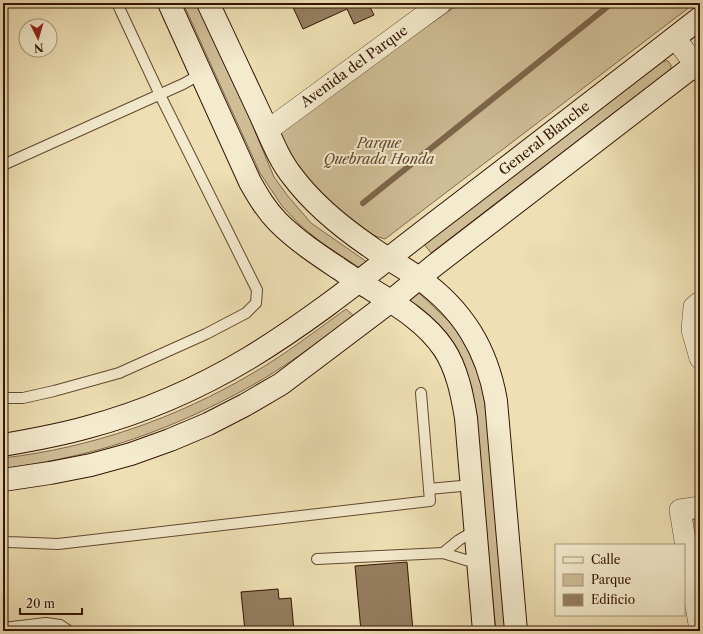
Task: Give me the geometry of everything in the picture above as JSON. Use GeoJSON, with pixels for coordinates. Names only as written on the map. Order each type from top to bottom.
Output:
{"type":"FeatureCollection","features":[{"type":"Feature","properties":{"kind":"main road"},"geometry":{"type":"LineString","coordinates":[[169,3],[250,182],[260,200],[277,221],[295,238],[358,282],[391,301],[415,318],[426,328],[444,349],[451,362],[462,396],[466,418],[484,631]]}},
{"type":"Feature","properties":{"kind":"main road"},"geometry":{"type":"LineString","coordinates":[[208,3],[268,130],[292,176],[311,199],[330,217],[370,247],[419,278],[447,303],[469,329],[478,344],[493,381],[496,401],[516,631]]}},
{"type":"Feature","properties":{"kind":"main road","name":"General Blanche"},"geometry":{"type":"LineString","coordinates":[[3,445],[89,427],[129,414],[167,399],[208,380],[247,359],[285,335],[358,282],[700,18]]}},
{"type":"Feature","properties":{"kind":"main road"},"geometry":{"type":"LineString","coordinates":[[3,480],[91,465],[144,449],[208,424],[245,405],[280,384],[391,301],[419,278],[698,66]]}},
{"type":"Feature","properties":{"kind":"street","name":"Avenida del Parque"},"geometry":{"type":"LineString","coordinates":[[268,130],[441,3]]}},
{"type":"Feature","properties":{"kind":"street"},"geometry":{"type":"LineString","coordinates":[[675,38],[698,66]]}},
{"type":"Feature","properties":{"kind":"street"},"geometry":{"type":"LineString","coordinates":[[700,302],[694,307],[692,330],[700,358]]}},
{"type":"Feature","properties":{"kind":"street"},"geometry":{"type":"LineString","coordinates":[[700,507],[680,510],[700,630]]}},
{"type":"Feature","properties":{"kind":"lane"},"geometry":{"type":"LineString","coordinates":[[3,398],[23,398],[119,373],[206,334],[246,313],[256,303],[257,290],[160,95],[117,3]]}},
{"type":"Feature","properties":{"kind":"lane"},"geometry":{"type":"LineString","coordinates":[[3,165],[184,84],[201,74]]}},
{"type":"Feature","properties":{"kind":"lane"},"geometry":{"type":"LineString","coordinates":[[5,541],[58,544],[430,501],[421,393]]}},
{"type":"Feature","properties":{"kind":"lane"},"geometry":{"type":"LineString","coordinates":[[429,489],[472,485]]}},
{"type":"Feature","properties":{"kind":"lane"},"geometry":{"type":"LineString","coordinates":[[443,552],[476,530]]}},
{"type":"Feature","properties":{"kind":"lane"},"geometry":{"type":"LineString","coordinates":[[317,560],[443,552],[460,559],[479,564]]}},
{"type":"Feature","properties":{"kind":"lane"},"geometry":{"type":"LineString","coordinates":[[3,628],[46,623],[60,625],[69,631]]}},
{"type":"Feature","properties":{"kind":"green space"},"geometry":{"type":"Polygon","coordinates":[[[183,3],[196,3],[249,117],[274,177],[311,223],[367,262],[360,268],[322,243],[300,225],[282,206],[260,173],[183,3]]]}},
{"type":"Feature","properties":{"kind":"green space","name":"Parque Quebrada Honda"},"geometry":{"type":"Polygon","coordinates":[[[460,3],[695,3],[385,239],[342,226],[272,137],[460,3]]]}},
{"type":"Feature","properties":{"kind":"green space"},"geometry":{"type":"Polygon","coordinates":[[[663,61],[668,61],[671,65],[671,69],[431,253],[424,244],[663,61]]]}},
{"type":"Feature","properties":{"kind":"green space"},"geometry":{"type":"Polygon","coordinates":[[[419,293],[453,325],[467,346],[482,383],[508,631],[496,631],[472,388],[461,360],[445,334],[409,300],[419,293]]]}},
{"type":"Feature","properties":{"kind":"green space"},"geometry":{"type":"Polygon","coordinates":[[[346,309],[354,316],[278,370],[231,397],[210,407],[123,443],[78,455],[3,469],[3,458],[68,447],[101,439],[164,417],[194,404],[265,366],[346,309]]]}},
{"type":"Feature","properties":{"kind":"green space"},"geometry":{"type":"Polygon","coordinates":[[[700,519],[700,605],[690,520],[700,519]]]}},
{"type":"Feature","properties":{"kind":"building"},"geometry":{"type":"Polygon","coordinates":[[[291,3],[368,3],[374,15],[354,24],[347,9],[303,29],[291,3]]]}},
{"type":"Feature","properties":{"kind":"building"},"geometry":{"type":"Polygon","coordinates":[[[407,562],[413,631],[361,631],[355,566],[407,562]]]}},
{"type":"Feature","properties":{"kind":"building"},"geometry":{"type":"Polygon","coordinates":[[[278,589],[279,599],[291,598],[294,631],[245,631],[241,592],[278,589]]]}},
{"type":"Feature","properties":{"kind":"waterway"},"geometry":{"type":"LineString","coordinates":[[363,203],[612,3]]}}]}
